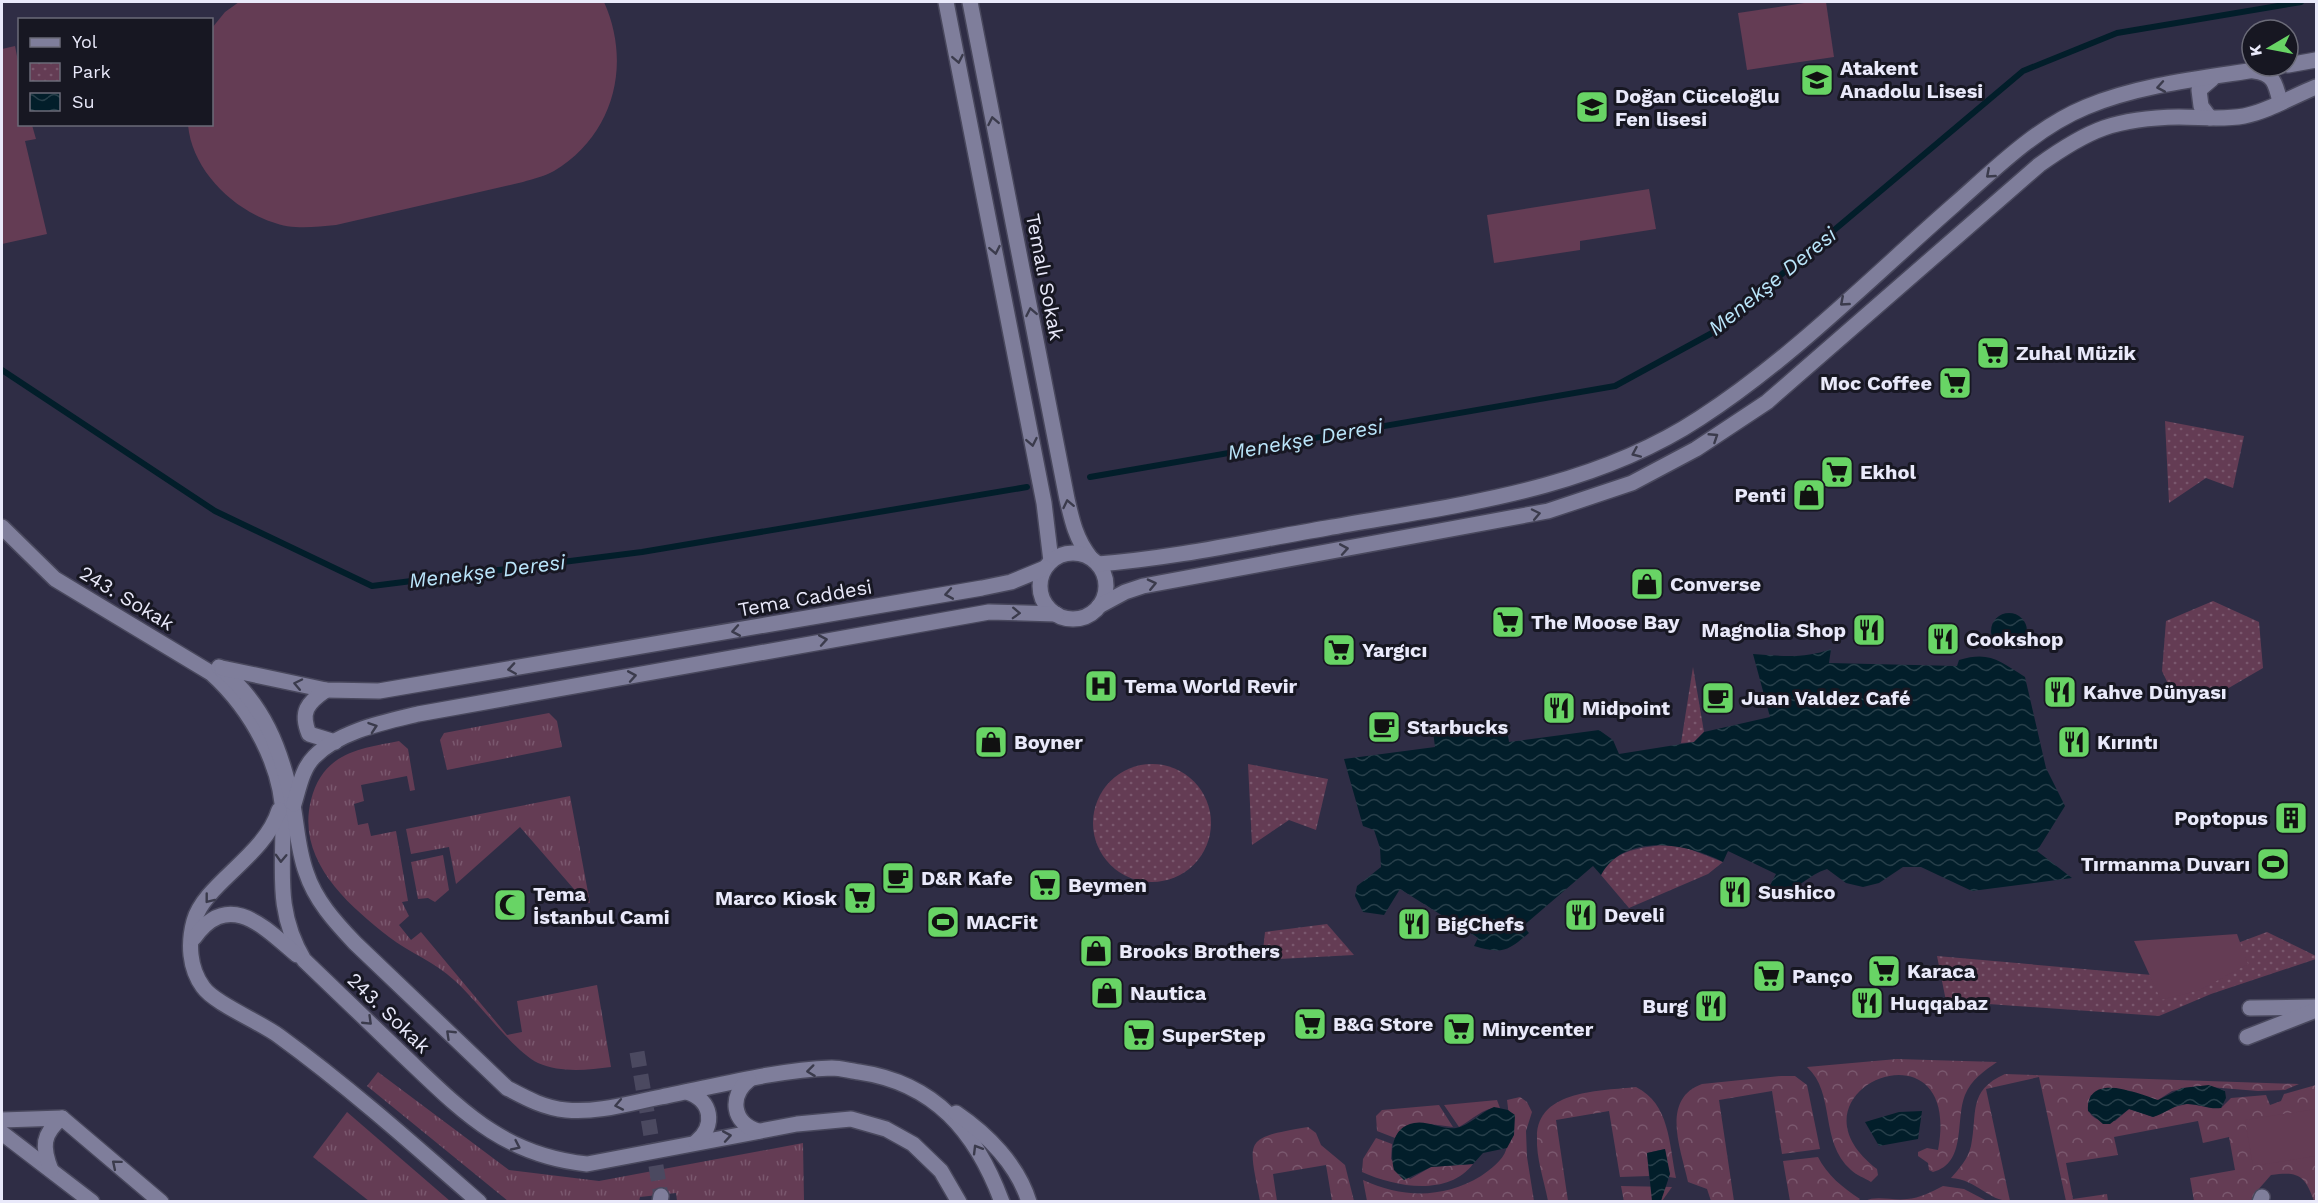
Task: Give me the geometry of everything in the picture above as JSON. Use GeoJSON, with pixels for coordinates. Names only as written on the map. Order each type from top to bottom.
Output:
{"type":"FeatureCollection","features":[{"type":"Feature","properties":{"kind":"street"},"geometry":{"type":"LineString","coordinates":[[946,2],[1044,503],[1048,565],[1040,586],[1042,597],[1056,614]]}},
{"type":"Feature","properties":{"kind":"street","name":"Temalı Sokak"},"geometry":{"type":"LineString","coordinates":[[970,2],[1067,500],[1077,537],[1094,561]]}},
{"type":"Feature","properties":{"kind":"street"},"geometry":{"type":"LineString","coordinates":[[2300,63],[2316,60]]}},
{"type":"Feature","properties":{"kind":"street"},"geometry":{"type":"LineString","coordinates":[[1048,565],[1072,552],[1094,561],[1158,558],[1534,490],[1601,468],[1647,448],[1721,404],[1784,355],[2005,161],[2047,127],[2084,108],[2121,94],[2240,73]]}},
{"type":"Feature","properties":{"kind":"street"},"geometry":{"type":"LineString","coordinates":[[2210,118],[2201,106],[2199,90],[2215,78]]}},
{"type":"Feature","properties":{"kind":"street"},"geometry":{"type":"LineString","coordinates":[[2272,78],[2280,102]]}},
{"type":"Feature","properties":{"kind":"street"},"geometry":{"type":"LineString","coordinates":[[479,1202],[346,1087],[255,1019],[221,1002],[204,988],[195,973],[190,942],[195,918],[216,890],[270,833],[314,757],[335,742],[381,724],[418,714],[738,657],[814,641],[989,612],[1056,614],[1079,618],[1092,613],[1099,606],[1125,592],[1153,584],[1513,519],[1587,500],[1632,483],[1696,449],[1767,402],[2039,165],[2073,141],[2093,130],[2121,123],[2179,117],[2246,116],[2316,87]]}},
{"type":"Feature","properties":{"kind":"street","name":"243. Sokak"},"geometry":{"type":"LineString","coordinates":[[2,527],[55,579],[211,673],[232,692],[255,726],[287,805],[282,901],[291,939],[304,960],[465,1114],[505,1140],[555,1161],[587,1164],[758,1131],[851,1119],[886,1129],[913,1144],[940,1171],[959,1202]]}},
{"type":"Feature","properties":{"kind":"street"},"geometry":{"type":"LineString","coordinates":[[1094,561],[1106,585],[1099,606]]}},
{"type":"Feature","properties":{"kind":"street","name":"Tema Caddesi"},"geometry":{"type":"LineString","coordinates":[[219,667],[326,690],[379,691],[982,588],[1011,582],[1048,565]]}},
{"type":"Feature","properties":{"kind":"street"},"geometry":{"type":"LineString","coordinates":[[141,629],[219,667]]}},
{"type":"Feature","properties":{"kind":"street","name":"243. Sokak"},"geometry":{"type":"LineString","coordinates":[[219,667],[242,686],[258,708],[274,739],[287,805],[306,874],[334,921],[507,1088],[535,1103],[567,1110],[602,1109],[749,1080],[833,1068],[884,1075],[930,1096],[974,1142],[992,1175],[1002,1202]]}},
{"type":"Feature","properties":{"kind":"street"},"geometry":{"type":"LineString","coordinates":[[326,690],[304,711],[305,723],[309,734],[335,742]]}},
{"type":"Feature","properties":{"kind":"street"},"geometry":{"type":"LineString","coordinates":[[190,942],[204,923],[212,918],[225,914],[240,915],[256,921],[304,960]]}},
{"type":"Feature","properties":{"kind":"street"},"geometry":{"type":"LineString","coordinates":[[2250,1008],[2316,1009]]}},
{"type":"Feature","properties":{"kind":"street"},"geometry":{"type":"LineString","coordinates":[[2247,1037],[2316,1009]]}},
{"type":"Feature","properties":{"kind":"street"},"geometry":{"type":"LineString","coordinates":[[749,1080],[738,1093],[736,1109],[743,1124],[758,1131]]}},
{"type":"Feature","properties":{"kind":"street"},"geometry":{"type":"LineString","coordinates":[[687,1092],[702,1100],[709,1115],[707,1130],[696,1142]]}},
{"type":"Feature","properties":{"kind":"street"},"geometry":{"type":"LineString","coordinates":[[930,1096],[980,1130],[1002,1155],[1025,1189],[1029,1202]]}},
{"type":"Feature","properties":{"kind":"street"},"geometry":{"type":"LineString","coordinates":[[51,1170],[44,1152],[46,1140],[54,1124],[62,1118]]}},
{"type":"Feature","properties":{"kind":"street"},"geometry":{"type":"LineString","coordinates":[[2,1120],[62,1118],[161,1202]]}},
{"type":"Feature","properties":{"kind":"street"},"geometry":{"type":"LineString","coordinates":[[2,1133],[92,1202]]}},
{"type":"Feature","properties":{"kind":"green space"},"geometry":{"type":"Polygon","coordinates":[[[239,2],[604,2],[612,26],[616,50],[616,73],[612,96],[604,118],[591,138],[575,156],[547,174],[523,182],[336,225],[304,227],[280,225],[257,216],[228,197],[206,171],[191,141],[188,126],[213,126],[213,27],[225,12],[239,2]]]}},
{"type":"Feature","properties":{"kind":"green space"},"geometry":{"type":"Polygon","coordinates":[[[1811,2],[1826,2],[1834,57],[1747,70],[1738,13],[1811,2]]]}},
{"type":"Feature","properties":{"kind":"green space"},"geometry":{"type":"Polygon","coordinates":[[[15,46],[18,61],[18,126],[32,126],[36,139],[25,141],[47,234],[2,244],[2,49],[15,46]]]}},
{"type":"Feature","properties":{"kind":"green space"},"geometry":{"type":"Polygon","coordinates":[[[1649,189],[1656,229],[1580,241],[1580,250],[1494,263],[1487,215],[1649,189]]]}},
{"type":"Feature","properties":{"kind":"green space"},"geometry":{"type":"Polygon","coordinates":[[[2165,421],[2244,436],[2233,488],[2206,478],[2169,503],[2165,421]]]}},
{"type":"Feature","properties":{"kind":"green space"},"geometry":{"type":"Polygon","coordinates":[[[2213,601],[2259,622],[2263,668],[2215,696],[2171,690],[2162,671],[2166,621],[2213,601]]]}},
{"type":"Feature","properties":{"kind":"green space"},"geometry":{"type":"Polygon","coordinates":[[[1693,667],[1704,732],[1694,742],[1681,743],[1693,667]]]}},
{"type":"Feature","properties":{"kind":"green space"},"geometry":{"type":"Polygon","coordinates":[[[549,713],[557,721],[562,747],[447,770],[440,740],[444,733],[549,713]]]}},
{"type":"Feature","properties":{"kind":"green space"},"geometry":{"type":"Polygon","coordinates":[[[399,741],[408,749],[415,790],[410,791],[407,776],[361,785],[364,801],[354,804],[358,825],[368,823],[371,836],[396,831],[408,901],[402,902],[409,916],[399,925],[411,940],[421,932],[507,1035],[522,1032],[517,1001],[597,985],[611,1067],[583,1070],[556,1068],[538,1063],[528,1057],[454,980],[439,968],[397,943],[373,924],[342,895],[329,879],[318,861],[311,842],[308,822],[311,800],[317,784],[324,772],[344,756],[370,747],[399,741]]]}},
{"type":"Feature","properties":{"kind":"green space"},"geometry":{"type":"Polygon","coordinates":[[[1152,764],[1175,769],[1194,781],[1206,800],[1211,823],[1206,846],[1194,865],[1175,877],[1152,882],[1129,877],[1110,865],[1098,846],[1093,823],[1098,800],[1110,781],[1129,769],[1152,764]]]}},
{"type":"Feature","properties":{"kind":"green space"},"geometry":{"type":"Polygon","coordinates":[[[1248,764],[1328,779],[1316,830],[1289,820],[1252,845],[1248,764]]]}},
{"type":"Feature","properties":{"kind":"green space"},"geometry":{"type":"Polygon","coordinates":[[[570,796],[590,903],[586,903],[520,827],[456,884],[449,847],[411,854],[406,829],[570,796]]]}},
{"type":"Feature","properties":{"kind":"green space"},"geometry":{"type":"Polygon","coordinates":[[[1661,845],[1684,847],[1723,862],[1708,874],[1629,908],[1601,875],[1613,860],[1626,852],[1661,845]]]}},
{"type":"Feature","properties":{"kind":"green space"},"geometry":{"type":"Polygon","coordinates":[[[443,855],[449,890],[435,902],[428,898],[418,899],[411,862],[443,855]]]}},
{"type":"Feature","properties":{"kind":"green space"},"geometry":{"type":"Polygon","coordinates":[[[1327,924],[1354,955],[1262,960],[1265,932],[1327,924]]]}},
{"type":"Feature","properties":{"kind":"green space"},"geometry":{"type":"Polygon","coordinates":[[[2267,932],[2316,956],[2316,959],[2211,994],[2159,1016],[1946,1001],[1937,956],[2152,975],[2267,932]]]}},
{"type":"Feature","properties":{"kind":"green space"},"geometry":{"type":"Polygon","coordinates":[[[2237,934],[2248,964],[2200,990],[2161,1000],[2134,941],[2237,934]]]}},
{"type":"Feature","properties":{"kind":"green space"},"geometry":{"type":"Polygon","coordinates":[[[1897,1059],[1997,1062],[1978,1076],[1965,1095],[1958,1140],[1951,1160],[1944,1167],[1933,1172],[1929,1170],[1928,1163],[1918,1156],[1918,1152],[1927,1148],[1938,1150],[1939,1108],[1925,1084],[1903,1075],[1879,1079],[1858,1093],[1847,1114],[1851,1140],[1877,1169],[1878,1175],[1871,1182],[1853,1172],[1841,1159],[1831,1132],[1822,1090],[1807,1067],[1897,1059]]]}},
{"type":"Feature","properties":{"kind":"green space"},"geometry":{"type":"Polygon","coordinates":[[[378,1072],[509,1170],[599,1181],[803,1143],[804,1201],[677,1201],[676,1193],[640,1197],[639,1201],[508,1201],[367,1086],[378,1072]]]}},
{"type":"Feature","properties":{"kind":"green space"},"geometry":{"type":"Polygon","coordinates":[[[2005,1074],[2299,1084],[2285,1090],[2258,1091],[2197,1086],[2172,1091],[2158,1100],[2091,1095],[2088,1103],[2090,1113],[2100,1120],[2115,1121],[2129,1109],[2153,1117],[2174,1107],[2187,1104],[2221,1108],[2231,1098],[2266,1095],[2270,1105],[2281,1101],[2284,1094],[2316,1085],[2316,1201],[2304,1180],[2288,1174],[2271,1175],[2257,1191],[2253,1201],[2194,1201],[2190,1178],[2235,1170],[2229,1137],[2203,1143],[2198,1121],[2114,1137],[2118,1155],[2066,1163],[2073,1199],[2107,1194],[2108,1201],[2066,1201],[2039,1077],[1986,1089],[2010,1201],[1995,1198],[1969,1182],[1951,1178],[1970,1151],[1979,1096],[1993,1081],[2005,1074]]]}},
{"type":"Feature","properties":{"kind":"green space"},"geometry":{"type":"Polygon","coordinates":[[[1795,1076],[1807,1085],[1820,1149],[1782,1154],[1772,1091],[1719,1100],[1734,1201],[1711,1201],[1707,1189],[1688,1182],[1678,1141],[1677,1113],[1681,1101],[1689,1091],[1702,1084],[1795,1076]]]}},
{"type":"Feature","properties":{"kind":"green space"},"geometry":{"type":"Polygon","coordinates":[[[1636,1087],[1647,1094],[1662,1114],[1676,1178],[1669,1177],[1665,1149],[1647,1153],[1649,1176],[1620,1177],[1609,1111],[1556,1120],[1568,1201],[1548,1201],[1539,1161],[1537,1137],[1540,1121],[1548,1110],[1560,1101],[1574,1096],[1636,1087]]]}},
{"type":"Feature","properties":{"kind":"green space"},"geometry":{"type":"Polygon","coordinates":[[[1520,1097],[1527,1102],[1532,1112],[1526,1131],[1527,1157],[1534,1201],[1367,1201],[1363,1180],[1393,1190],[1422,1193],[1452,1189],[1481,1176],[1504,1154],[1509,1132],[1507,1100],[1520,1097]]]}},
{"type":"Feature","properties":{"kind":"green space"},"geometry":{"type":"Polygon","coordinates":[[[1497,1100],[1500,1108],[1484,1111],[1459,1127],[1444,1105],[1497,1100]]]}},
{"type":"Feature","properties":{"kind":"green space"},"geometry":{"type":"Polygon","coordinates":[[[1439,1105],[1453,1127],[1413,1124],[1400,1131],[1395,1138],[1377,1131],[1376,1116],[1382,1110],[1439,1105]]]}},
{"type":"Feature","properties":{"kind":"green space"},"geometry":{"type":"Polygon","coordinates":[[[2316,1109],[2316,1156],[2253,1166],[2245,1120],[2316,1109]]]}},
{"type":"Feature","properties":{"kind":"green space"},"geometry":{"type":"Polygon","coordinates":[[[347,1112],[450,1201],[369,1201],[313,1157],[347,1112]]]}},
{"type":"Feature","properties":{"kind":"green space"},"geometry":{"type":"Polygon","coordinates":[[[1308,1127],[1316,1133],[1321,1145],[1345,1165],[1354,1201],[1332,1201],[1326,1165],[1273,1174],[1277,1201],[1260,1201],[1253,1164],[1255,1144],[1271,1134],[1308,1127]]]}},
{"type":"Feature","properties":{"kind":"green space"},"geometry":{"type":"Polygon","coordinates":[[[1376,1138],[1392,1144],[1391,1159],[1410,1179],[1431,1167],[1473,1164],[1450,1181],[1436,1185],[1420,1186],[1390,1182],[1362,1172],[1363,1159],[1376,1138]]]}},
{"type":"Feature","properties":{"kind":"green space"},"geometry":{"type":"Polygon","coordinates":[[[1818,1157],[1836,1181],[1860,1199],[1857,1202],[1790,1201],[1783,1161],[1818,1157]]]}},
{"type":"Feature","properties":{"kind":"green space"},"geometry":{"type":"Polygon","coordinates":[[[1621,1186],[1672,1187],[1662,1201],[1624,1202],[1621,1186]]]}},
{"type":"Feature","properties":{"kind":"green space"},"geometry":{"type":"Polygon","coordinates":[[[1943,1186],[1964,1189],[1987,1201],[1865,1201],[1874,1198],[1912,1198],[1943,1186]]]}},
{"type":"Feature","properties":{"kind":"water"},"geometry":{"type":"Polygon","coordinates":[[[2009,613],[2021,619],[2027,631],[2021,643],[2009,649],[1997,643],[1991,631],[1997,619],[2009,613]]]}},
{"type":"Feature","properties":{"kind":"water"},"geometry":{"type":"Polygon","coordinates":[[[1831,649],[1829,663],[1957,666],[1959,660],[1970,657],[1987,657],[2008,666],[2025,677],[2046,768],[2065,806],[2037,851],[2072,878],[1972,891],[1921,867],[1903,867],[1879,883],[1863,887],[1846,883],[1827,869],[1781,896],[1763,899],[1776,874],[1728,851],[1723,862],[1692,850],[1657,845],[1625,852],[1611,861],[1601,875],[1593,866],[1523,926],[1529,933],[1504,950],[1474,946],[1478,938],[1400,889],[1384,915],[1363,912],[1355,896],[1357,886],[1381,867],[1380,848],[1374,830],[1363,826],[1344,759],[1435,747],[1433,731],[1506,724],[1509,742],[1599,730],[1613,740],[1619,754],[1694,742],[1704,732],[1770,717],[1753,654],[1802,656],[1831,649]]]}},
{"type":"Feature","properties":{"kind":"water"},"geometry":{"type":"Polygon","coordinates":[[[2209,1085],[2225,1091],[2226,1098],[2221,1108],[2186,1104],[2153,1117],[2129,1109],[2110,1124],[2103,1124],[2088,1111],[2090,1099],[2095,1091],[2104,1088],[2127,1090],[2158,1100],[2182,1088],[2209,1085]]]}},
{"type":"Feature","properties":{"kind":"water"},"geometry":{"type":"Polygon","coordinates":[[[1494,1107],[1508,1110],[1515,1115],[1514,1135],[1507,1148],[1483,1153],[1473,1164],[1431,1167],[1404,1180],[1394,1170],[1392,1156],[1394,1141],[1406,1125],[1419,1122],[1456,1128],[1466,1125],[1494,1107]]]}},
{"type":"Feature","properties":{"kind":"water"},"geometry":{"type":"Polygon","coordinates":[[[1922,1111],[1918,1139],[1879,1146],[1865,1122],[1899,1112],[1922,1111]]]}},
{"type":"Feature","properties":{"kind":"water"},"geometry":{"type":"Polygon","coordinates":[[[1665,1149],[1670,1174],[1661,1201],[1652,1201],[1647,1153],[1665,1149]]]}},
{"type":"Feature","properties":{"kind":"waterway","name":"Menekşe Deresi"},"geometry":{"type":"LineString","coordinates":[[1090,477],[1615,386],[1712,333],[2023,71],[2117,33],[2301,2]]}},
{"type":"Feature","properties":{"kind":"waterway","name":"Menekşe Deresi"},"geometry":{"type":"LineString","coordinates":[[2,370],[215,511],[372,586],[642,552],[1027,487]]}},
{"type":"Feature","properties":{"kind":"tunnel"},"geometry":{"type":"LineString","coordinates":[[637,1052],[661,1196]]}},
{"type":"Feature","properties":{"kind":"place","name":"Atakent Anadolu Lisesi"},"geometry":{"type":"Point","coordinates":[1817,80]}},
{"type":"Feature","properties":{"kind":"place","name":"Doğan Cüceloğlu Fen lisesi"},"geometry":{"type":"Point","coordinates":[1592,107]}},
{"type":"Feature","properties":{"kind":"place","name":"Zuhal Müzik"},"geometry":{"type":"Point","coordinates":[1993,353]}},
{"type":"Feature","properties":{"kind":"place","name":"Moc Coffee"},"geometry":{"type":"Point","coordinates":[1955,383]}},
{"type":"Feature","properties":{"kind":"place","name":"Ekhol"},"geometry":{"type":"Point","coordinates":[1837,472]}},
{"type":"Feature","properties":{"kind":"place","name":"Penti"},"geometry":{"type":"Point","coordinates":[1809,495]}},
{"type":"Feature","properties":{"kind":"place","name":"Converse"},"geometry":{"type":"Point","coordinates":[1647,584]}},
{"type":"Feature","properties":{"kind":"place","name":"The Moose Bay"},"geometry":{"type":"Point","coordinates":[1508,622]}},
{"type":"Feature","properties":{"kind":"place","name":"Magnolia Shop"},"geometry":{"type":"Point","coordinates":[1869,630]}},
{"type":"Feature","properties":{"kind":"place","name":"Cookshop"},"geometry":{"type":"Point","coordinates":[1943,639]}},
{"type":"Feature","properties":{"kind":"place","name":"Yargıcı"},"geometry":{"type":"Point","coordinates":[1339,650]}},
{"type":"Feature","properties":{"kind":"place","name":"Tema World Revir"},"geometry":{"type":"Point","coordinates":[1101,686]}},
{"type":"Feature","properties":{"kind":"place","name":"Kahve Dünyası"},"geometry":{"type":"Point","coordinates":[2060,692]}},
{"type":"Feature","properties":{"kind":"place","name":"Juan Valdez Café"},"geometry":{"type":"Point","coordinates":[1718,698]}},
{"type":"Feature","properties":{"kind":"place","name":"Midpoint"},"geometry":{"type":"Point","coordinates":[1559,708]}},
{"type":"Feature","properties":{"kind":"place","name":"Starbucks"},"geometry":{"type":"Point","coordinates":[1384,727]}},
{"type":"Feature","properties":{"kind":"place","name":"Boyner"},"geometry":{"type":"Point","coordinates":[991,742]}},
{"type":"Feature","properties":{"kind":"place","name":"Kırıntı"},"geometry":{"type":"Point","coordinates":[2074,742]}},
{"type":"Feature","properties":{"kind":"place","name":"Poptopus"},"geometry":{"type":"Point","coordinates":[2291,818]}},
{"type":"Feature","properties":{"kind":"place","name":"Tırmanma Duvarı"},"geometry":{"type":"Point","coordinates":[2273,864]}},
{"type":"Feature","properties":{"kind":"place","name":"D&R Kafe"},"geometry":{"type":"Point","coordinates":[898,878]}},
{"type":"Feature","properties":{"kind":"place","name":"Beymen"},"geometry":{"type":"Point","coordinates":[1045,885]}},
{"type":"Feature","properties":{"kind":"place","name":"Sushico"},"geometry":{"type":"Point","coordinates":[1735,892]}},
{"type":"Feature","properties":{"kind":"place","name":"Marco Kiosk"},"geometry":{"type":"Point","coordinates":[860,898]}},
{"type":"Feature","properties":{"kind":"place","name":"Tema İstanbul Cami"},"geometry":{"type":"Point","coordinates":[510,905]}},
{"type":"Feature","properties":{"kind":"place","name":"Develi"},"geometry":{"type":"Point","coordinates":[1581,915]}},
{"type":"Feature","properties":{"kind":"place","name":"MACFit"},"geometry":{"type":"Point","coordinates":[943,922]}},
{"type":"Feature","properties":{"kind":"place","name":"BigChefs"},"geometry":{"type":"Point","coordinates":[1414,924]}},
{"type":"Feature","properties":{"kind":"place","name":"Brooks Brothers"},"geometry":{"type":"Point","coordinates":[1096,951]}},
{"type":"Feature","properties":{"kind":"place","name":"Karaca"},"geometry":{"type":"Point","coordinates":[1884,971]}},
{"type":"Feature","properties":{"kind":"place","name":"Panço"},"geometry":{"type":"Point","coordinates":[1769,976]}},
{"type":"Feature","properties":{"kind":"place","name":"Nautica"},"geometry":{"type":"Point","coordinates":[1107,993]}},
{"type":"Feature","properties":{"kind":"place","name":"Huqqabaz"},"geometry":{"type":"Point","coordinates":[1867,1003]}},
{"type":"Feature","properties":{"kind":"place","name":"Burg"},"geometry":{"type":"Point","coordinates":[1711,1006]}},
{"type":"Feature","properties":{"kind":"place","name":"B&G Store"},"geometry":{"type":"Point","coordinates":[1310,1024]}},
{"type":"Feature","properties":{"kind":"place","name":"Minycenter"},"geometry":{"type":"Point","coordinates":[1459,1029]}},
{"type":"Feature","properties":{"kind":"place","name":"SuperStep"},"geometry":{"type":"Point","coordinates":[1139,1035]}}]}
